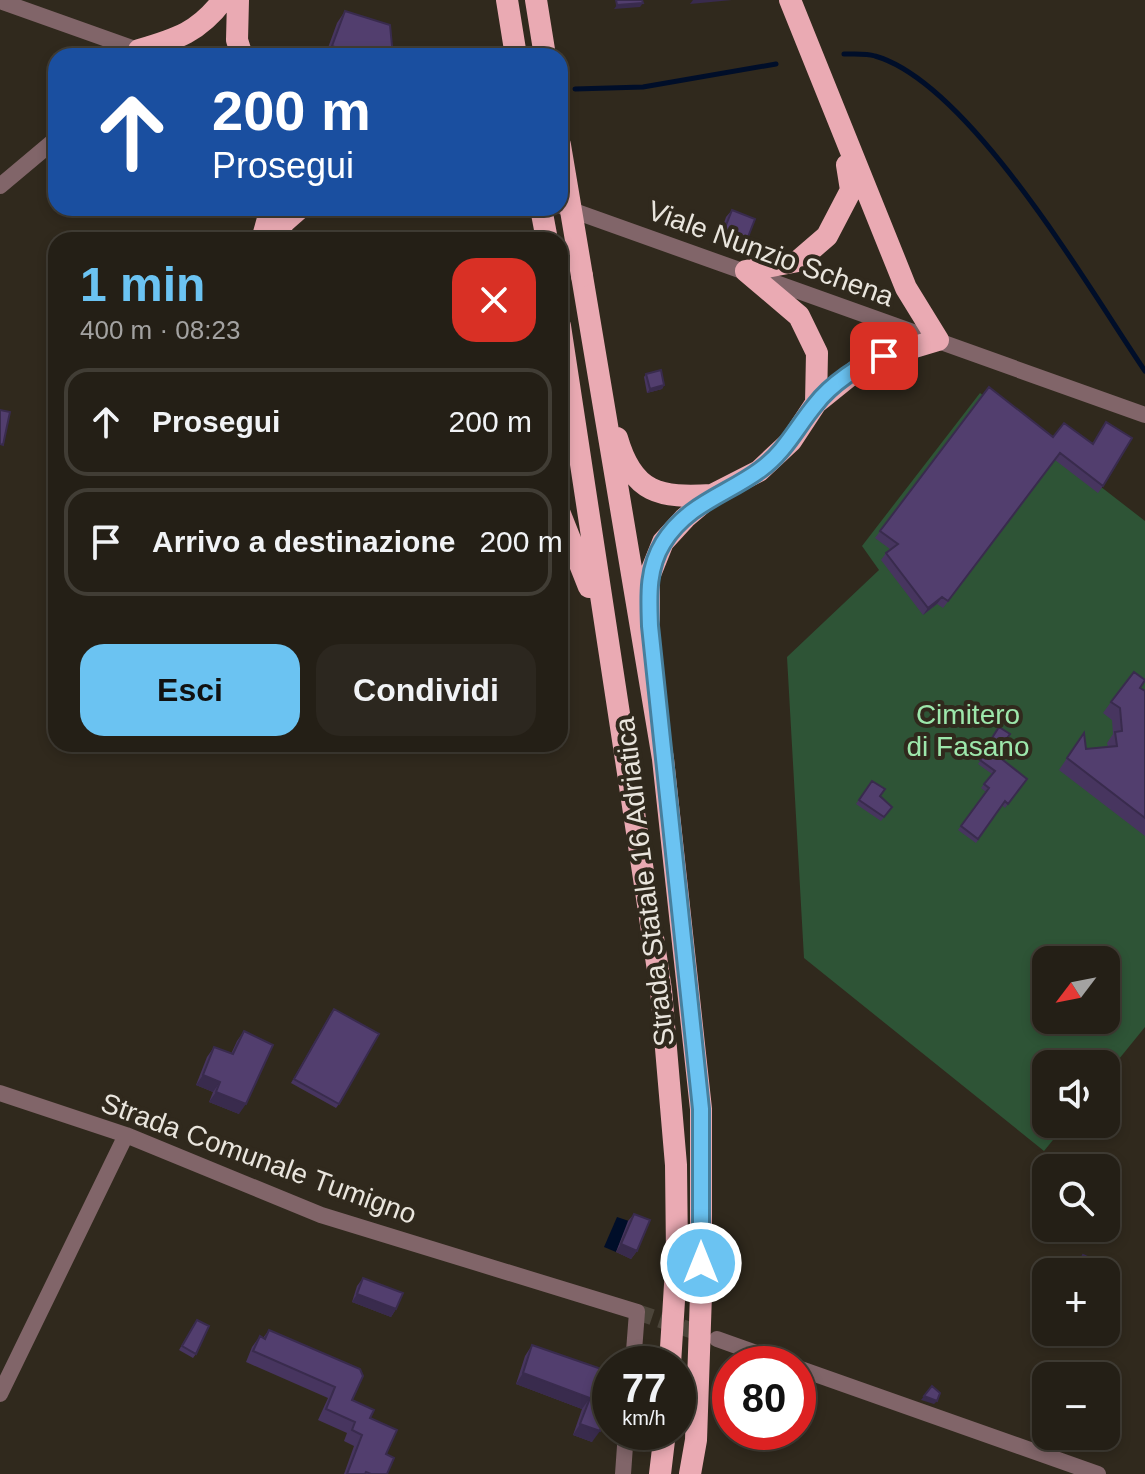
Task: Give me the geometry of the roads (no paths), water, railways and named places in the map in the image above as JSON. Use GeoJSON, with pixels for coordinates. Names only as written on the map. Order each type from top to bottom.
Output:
{"type":"FeatureCollection","features":[{"type":"Feature","properties":{"kind":"highway"},"geometry":{"type":"LineString","coordinates":[[158,48],[208,21],[223,0]]}},
{"type":"Feature","properties":{"kind":"highway"},"geometry":{"type":"LineString","coordinates":[[238,0],[240,48]]}},
{"type":"Feature","properties":{"kind":"highway"},"geometry":{"type":"LineString","coordinates":[[507,0],[515,48]]}},
{"type":"Feature","properties":{"kind":"highway"},"geometry":{"type":"LineString","coordinates":[[536,0],[544,48]]}},
{"type":"Feature","properties":{"kind":"highway"},"geometry":{"type":"LineString","coordinates":[[663,759],[650,626],[649,577],[663,542],[712,495],[759,471],[791,441],[816,403],[868,361],[938,340],[906,288],[843,140],[790,0]]}},
{"type":"Feature","properties":{"kind":"highway"},"geometry":{"type":"LineString","coordinates":[[746,271],[798,261],[827,236],[851,190],[843,140]]}},
{"type":"Feature","properties":{"kind":"highway","name":"Strada Statale 16 Adriatica"},"geometry":{"type":"LineString","coordinates":[[568,193],[663,759],[701,1109],[701,1308],[696,1440],[690,1474]]}},
{"type":"Feature","properties":{"kind":"highway"},"geometry":{"type":"LineString","coordinates":[[278,232],[291,216]]}},
{"type":"Feature","properties":{"kind":"highway"},"geometry":{"type":"LineString","coordinates":[[746,271],[799,316],[817,353],[816,403]]}},
{"type":"Feature","properties":{"kind":"highway"},"geometry":{"type":"LineString","coordinates":[[594,358],[622,458],[644,488],[670,497],[712,495]]}},
{"type":"Feature","properties":{"kind":"highway","name":"Strada Statale 16 Adriatica"},"geometry":{"type":"LineString","coordinates":[[568,378],[661,990],[675,1149],[677,1253],[671,1346]]}},
{"type":"Feature","properties":{"kind":"highway"},"geometry":{"type":"LineString","coordinates":[[568,532],[585,570],[621,726]]}},
{"type":"Feature","properties":{"kind":"highway"},"geometry":{"type":"LineString","coordinates":[[660,1474],[663,1450]]}},
{"type":"Feature","properties":{"kind":"street"},"geometry":{"type":"LineString","coordinates":[[0,1],[133,48]]}},
{"type":"Feature","properties":{"kind":"street"},"geometry":{"type":"LineString","coordinates":[[0,186],[48,146]]}},
{"type":"Feature","properties":{"kind":"street","name":"Viale Nunzio Schena"},"geometry":{"type":"LineString","coordinates":[[568,209],[1145,415]]}},
{"type":"Feature","properties":{"kind":"street","name":"Strada Comunale Tumigno"},"geometry":{"type":"LineString","coordinates":[[0,1093],[126,1135],[321,1215],[637,1312],[634,1346]]}},
{"type":"Feature","properties":{"kind":"street"},"geometry":{"type":"LineString","coordinates":[[0,1394],[126,1135]]}},
{"type":"Feature","properties":{"kind":"street"},"geometry":{"type":"LineString","coordinates":[[717,1339],[737,1346]]}},
{"type":"Feature","properties":{"kind":"street"},"geometry":{"type":"LineString","coordinates":[[816,1374],[1098,1474]]}},
{"type":"Feature","properties":{"kind":"street"},"geometry":{"type":"LineString","coordinates":[[623,1474],[625,1450]]}},
{"type":"Feature","properties":{"kind":"water"},"geometry":{"type":"Polygon","coordinates":[[[617,1217],[629,1221],[616,1252],[604,1247],[617,1217]]]}},
{"type":"Feature","properties":{"kind":"waterway"},"geometry":{"type":"LineString","coordinates":[[844,54],[875,56],[912,74],[949,105],[1025,193],[1145,371]]}},
{"type":"Feature","properties":{"kind":"waterway"},"geometry":{"type":"LineString","coordinates":[[575,89],[643,87],[776,64]]}},
{"type":"Feature","properties":{"kind":"tunnel"},"geometry":{"type":"LineString","coordinates":[[637,1312],[708,1336]]}},
{"type":"Feature","properties":{"kind":"park label","name":"Cimitero di Fasano"},"geometry":{"type":"Point","coordinates":[968,730]}}]}
